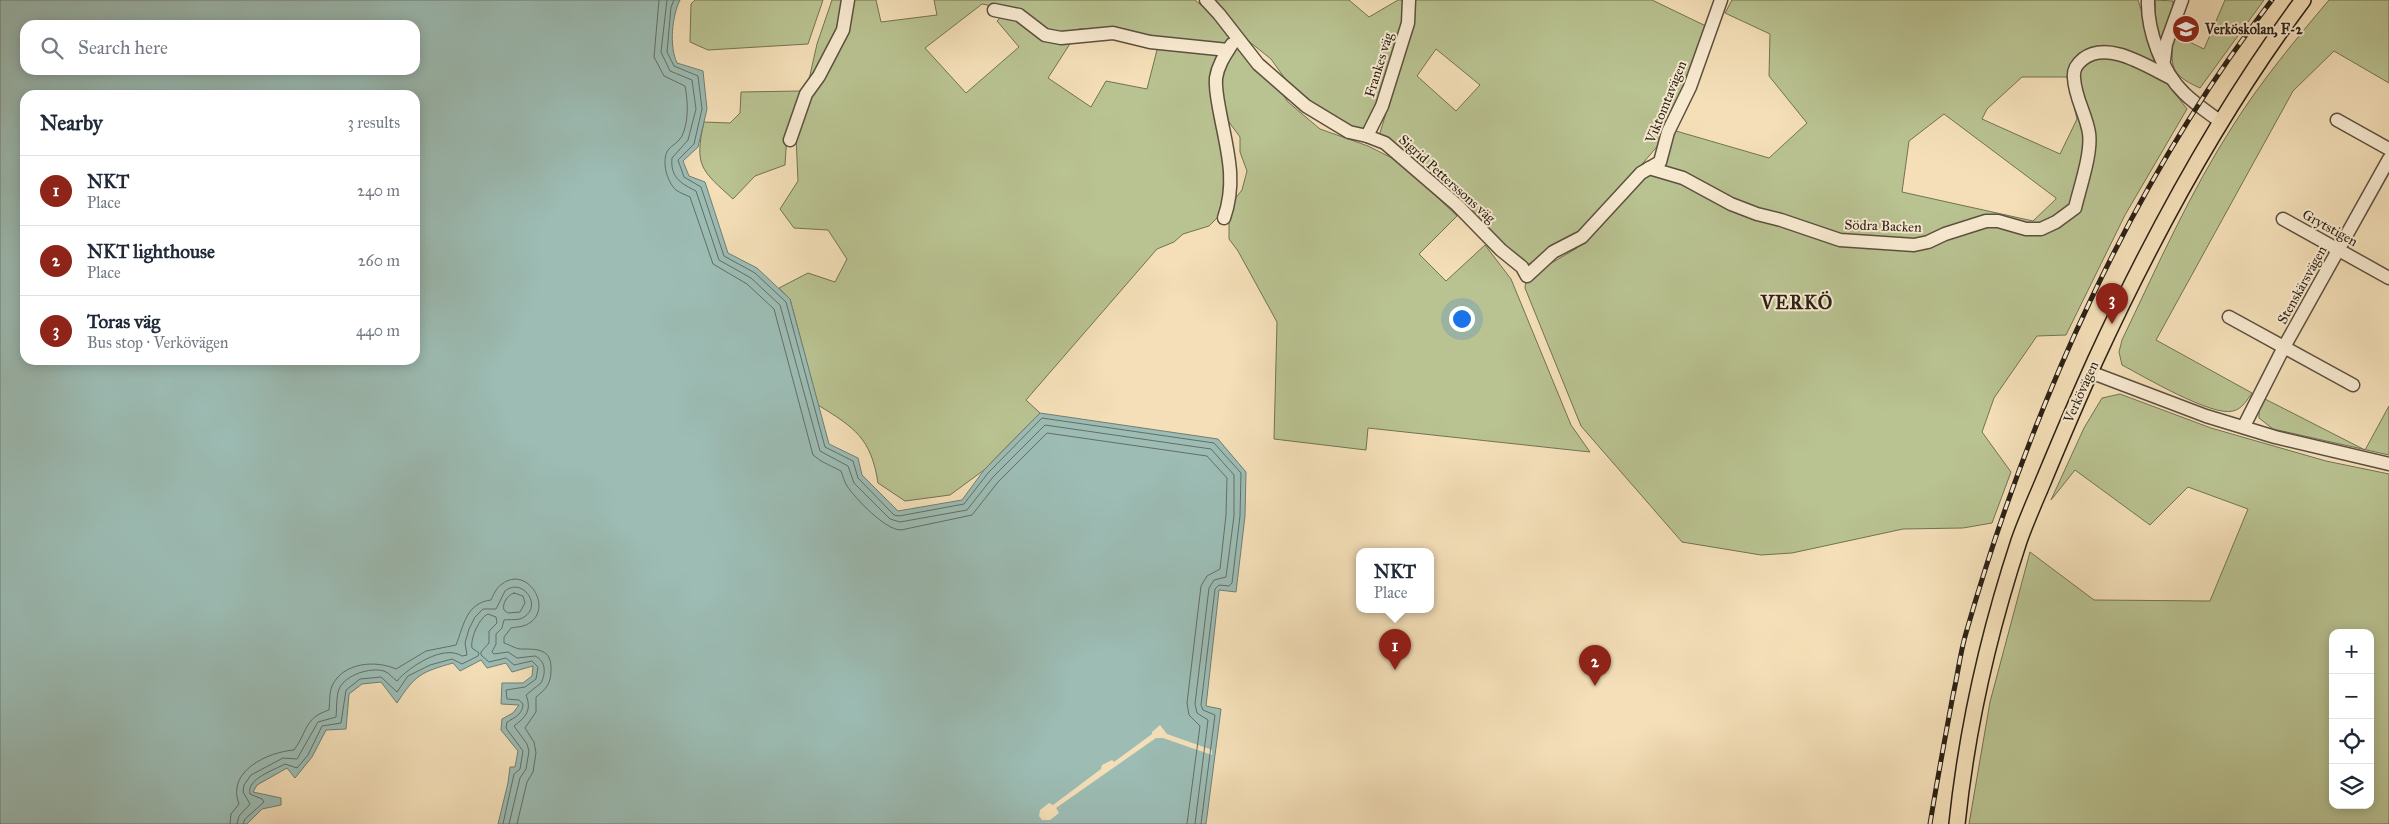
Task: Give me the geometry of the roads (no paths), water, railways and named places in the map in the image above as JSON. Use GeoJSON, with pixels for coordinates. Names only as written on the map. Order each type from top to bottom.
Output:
{"type":"FeatureCollection","features":[{"type":"Feature","properties":{"kind":"main road","name":"Verkövägen"},"geometry":{"type":"LineString","coordinates":[[1957,824],[1961,781],[1976,701],[2020,539],[2090,372],[2159,231],[2221,122],[2273,41],[2303,0]]}},
{"type":"Feature","properties":{"kind":"street"},"geometry":{"type":"LineString","coordinates":[[790,140],[806,94],[843,30],[848,0]]}},
{"type":"Feature","properties":{"kind":"street","name":"Sigrid Petterssons väg"},"geometry":{"type":"LineString","coordinates":[[1206,0],[1258,64],[1306,106],[1350,132],[1386,143],[1457,205],[1500,250],[1522,267],[1527,276]]}},
{"type":"Feature","properties":{"kind":"street","name":"Frankes väg"},"geometry":{"type":"LineString","coordinates":[[1367,136],[1382,106],[1408,23],[1410,0]]}},
{"type":"Feature","properties":{"kind":"street","name":"Viktomtavägen"},"geometry":{"type":"LineString","coordinates":[[1527,276],[1553,252],[1582,237],[1640,173],[1660,162],[1668,132],[1690,88],[1721,0]]}},
{"type":"Feature","properties":{"kind":"street"},"geometry":{"type":"LineString","coordinates":[[2148,0],[2152,30],[2171,78],[2183,92],[2221,122]]}},
{"type":"Feature","properties":{"kind":"street"},"geometry":{"type":"LineString","coordinates":[[2164,62],[2166,44],[2182,0]]}},
{"type":"Feature","properties":{"kind":"street"},"geometry":{"type":"LineString","coordinates":[[994,10],[1019,15],[1045,36],[1061,38],[1113,33],[1150,42],[1228,50]]}},
{"type":"Feature","properties":{"kind":"street"},"geometry":{"type":"LineString","coordinates":[[1224,218],[1230,200],[1231,175],[1216,79],[1220,62],[1236,38]]}},
{"type":"Feature","properties":{"kind":"street","name":"Södra Backen"},"geometry":{"type":"LineString","coordinates":[[1649,168],[1683,178],[1730,204],[1840,240],[1914,245],[1928,242],[1945,234],[1986,221],[1998,221],[2026,229],[2041,230],[2075,208],[2089,144],[2089,132],[2077,98],[2073,76],[2076,65],[2091,53],[2111,51],[2171,78]]}},
{"type":"Feature","properties":{"kind":"street"},"geometry":{"type":"LineString","coordinates":[[2336,120],[2389,149]]}},
{"type":"Feature","properties":{"kind":"street","name":"Stenskärsvägen"},"geometry":{"type":"LineString","coordinates":[[2244,426],[2284,348],[2389,159]]}},
{"type":"Feature","properties":{"kind":"street","name":"Grytstigen"},"geometry":{"type":"LineString","coordinates":[[2283,218],[2389,278]]}},
{"type":"Feature","properties":{"kind":"street"},"geometry":{"type":"LineString","coordinates":[[2229,317],[2353,385]]}},
{"type":"Feature","properties":{"kind":"street"},"geometry":{"type":"LineString","coordinates":[[2090,372],[2206,416],[2244,426],[2275,438],[2389,464]]}},
{"type":"Feature","properties":{"kind":"water"},"geometry":{"type":"Polygon","coordinates":[[[0,0],[680,0],[675,14],[673,48],[677,63],[703,71],[707,109],[698,147],[683,161],[689,176],[705,182],[728,253],[757,268],[790,299],[829,444],[858,458],[862,475],[898,511],[962,500],[984,470],[1040,413],[1218,439],[1246,472],[1245,516],[1236,592],[1219,590],[1206,706],[1221,709],[1206,824],[498,824],[510,767],[515,767],[518,751],[501,730],[502,719],[513,713],[519,705],[501,704],[502,683],[523,683],[532,676],[533,666],[512,672],[506,663],[487,668],[481,660],[460,671],[453,663],[426,672],[414,680],[397,703],[381,682],[362,684],[349,694],[346,729],[326,730],[312,757],[295,778],[287,768],[257,785],[253,792],[281,798],[281,805],[262,809],[247,824],[0,824],[0,0]]]}},
{"type":"Feature","properties":{"kind":"railway"},"geometry":{"type":"LineString","coordinates":[[1930,824],[1966,633],[1992,549],[2021,466],[2054,383],[2090,302],[2130,222],[2173,145],[2221,71],[2272,0]]}},
{"type":"Feature","properties":{"kind":"place","name":"Verköskolan, F-2"},"geometry":{"type":"Point","coordinates":[2186,29]}},
{"type":"Feature","properties":{"kind":"place","name":"Toras väg"},"geometry":{"type":"Point","coordinates":[2112,324]}},
{"type":"Feature","properties":{"kind":"place","name":"NKT"},"geometry":{"type":"Point","coordinates":[1395,670]}},
{"type":"Feature","properties":{"kind":"place","name":"NKT lighthouse"},"geometry":{"type":"Point","coordinates":[1595,686]}},
{"type":"Feature","properties":{"kind":"district","name":"VERKÖ"},"geometry":{"type":"Point","coordinates":[1797,302]}}]}
